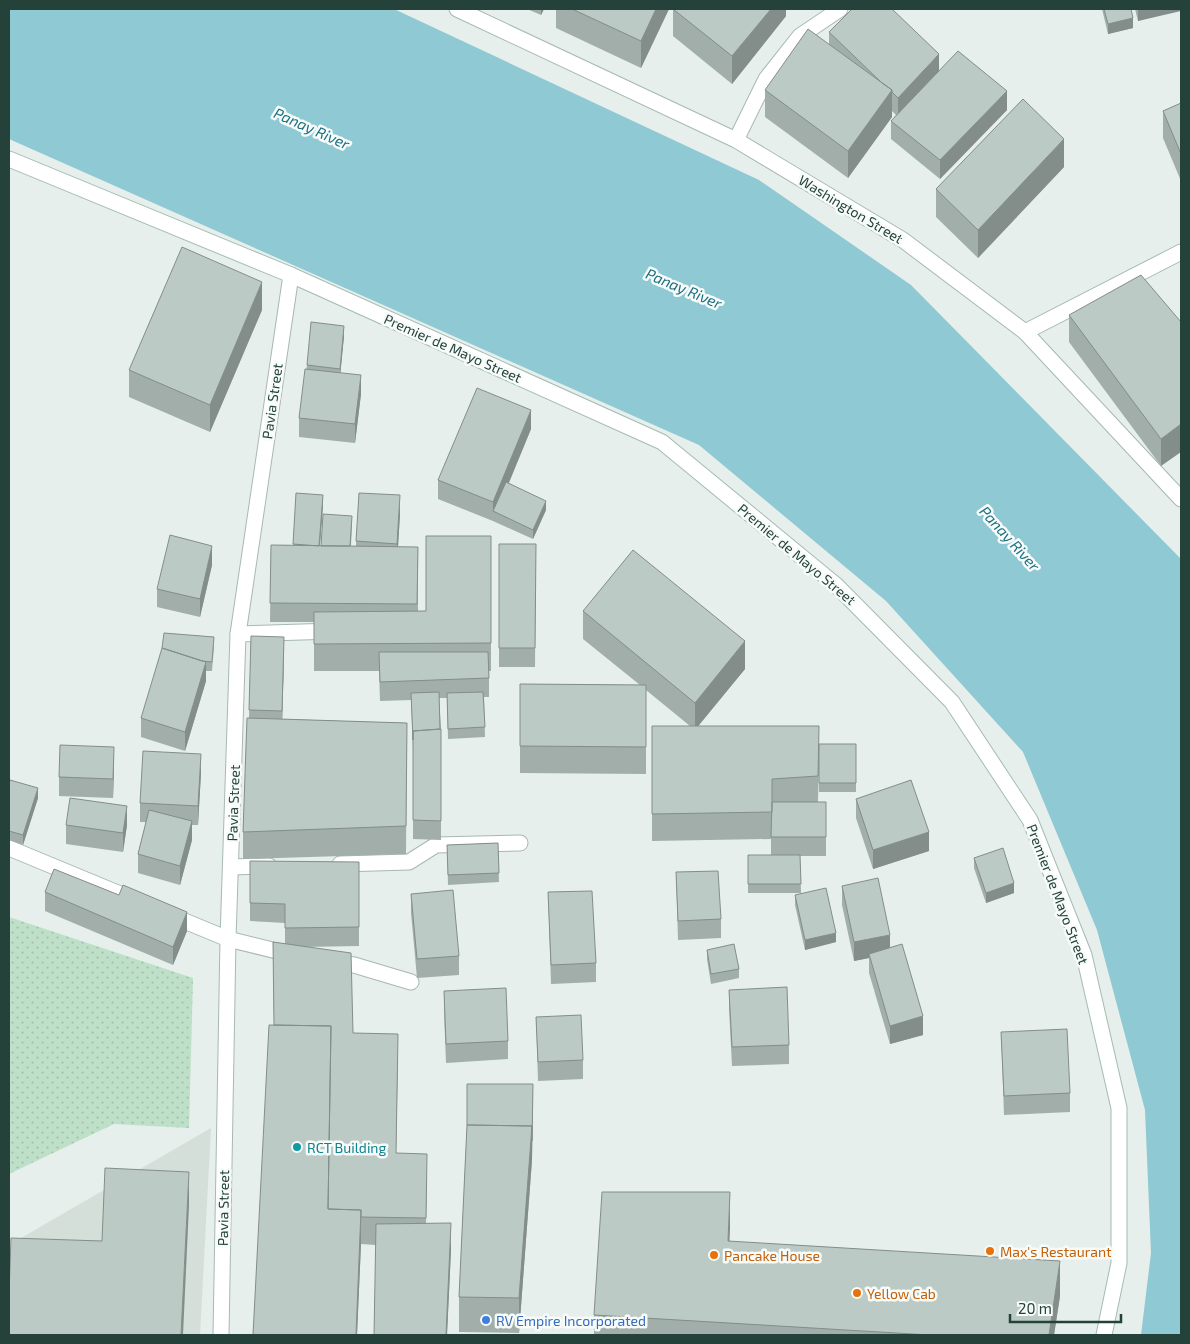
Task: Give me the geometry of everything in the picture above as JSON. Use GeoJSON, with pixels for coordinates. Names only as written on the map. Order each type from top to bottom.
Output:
{"type":"FeatureCollection","features":[{"type":"Feature","properties":{"kind":"street","name":"Washington Street"},"geometry":{"type":"LineString","coordinates":[[457,9],[736,140],[903,240],[1025,332],[1181,499]]}},
{"type":"Feature","properties":{"kind":"street"},"geometry":{"type":"LineString","coordinates":[[736,140],[766,79],[800,36],[840,9]]}},
{"type":"Feature","properties":{"kind":"street","name":"Premier de Mayo Street"},"geometry":{"type":"LineString","coordinates":[[9,159],[291,275],[662,442],[836,584],[952,702],[1030,820],[1084,955],[1119,1108],[1119,1262],[1104,1335]]}},
{"type":"Feature","properties":{"kind":"street"},"geometry":{"type":"LineString","coordinates":[[1025,332],[1181,252]]}},
{"type":"Feature","properties":{"kind":"street","name":"Pavia Street"},"geometry":{"type":"LineString","coordinates":[[222,1335],[228,939],[238,634],[291,275]]}},
{"type":"Feature","properties":{"kind":"street"},"geometry":{"type":"LineString","coordinates":[[238,634],[347,630]]}},
{"type":"Feature","properties":{"kind":"street"},"geometry":{"type":"LineString","coordinates":[[330,864],[409,862],[436,845],[520,843]]}},
{"type":"Feature","properties":{"kind":"street"},"geometry":{"type":"LineString","coordinates":[[9,848],[228,939],[274,952],[354,965],[411,982]]}},
{"type":"Feature","properties":{"kind":"street"},"geometry":{"type":"LineString","coordinates":[[231,868],[280,866]]}},
{"type":"Feature","properties":{"kind":"shaded area"},"geometry":{"type":"Polygon","coordinates":[[[211,1128],[200,1335],[9,1335],[9,1245],[211,1128]]]}},
{"type":"Feature","properties":{"kind":"green space"},"geometry":{"type":"Polygon","coordinates":[[[9,917],[193,978],[189,1128],[114,1124],[9,1174],[9,917]]]}},
{"type":"Feature","properties":{"kind":"water","name":"Panay River"},"geometry":{"type":"Polygon","coordinates":[[[9,9],[394,9],[759,180],[911,285],[1181,559],[1181,1335],[1141,1335],[1151,1253],[1145,1110],[1097,930],[1023,752],[886,601],[699,445],[9,139],[9,9]]]}},
{"type":"Feature","properties":{"kind":"building"},"geometry":{"type":"Polygon","coordinates":[[[572,9],[656,9],[641,41],[572,9]]]}},
{"type":"Feature","properties":{"kind":"building"},"geometry":{"type":"Polygon","coordinates":[[[673,9],[771,9],[732,56],[673,9]]]}},
{"type":"Feature","properties":{"kind":"building"},"geometry":{"type":"Polygon","coordinates":[[[852,9],[892,9],[939,54],[898,98],[892,90],[882,83],[829,32],[852,9]]]}},
{"type":"Feature","properties":{"kind":"building"},"geometry":{"type":"Polygon","coordinates":[[[1104,9],[1131,9],[1133,18],[1108,24],[1104,9]]]}},
{"type":"Feature","properties":{"kind":"building"},"geometry":{"type":"Polygon","coordinates":[[[808,29],[892,90],[848,151],[765,90],[808,29]]]}},
{"type":"Feature","properties":{"kind":"building"},"geometry":{"type":"Polygon","coordinates":[[[958,51],[1007,91],[940,160],[891,121],[958,51]]]}},
{"type":"Feature","properties":{"kind":"building"},"geometry":{"type":"Polygon","coordinates":[[[1023,99],[1064,139],[978,230],[936,189],[1023,99]]]}},
{"type":"Feature","properties":{"kind":"building"},"geometry":{"type":"Polygon","coordinates":[[[1181,103],[1181,154],[1163,111],[1181,103]]]}},
{"type":"Feature","properties":{"kind":"building"},"geometry":{"type":"Polygon","coordinates":[[[182,247],[262,282],[210,405],[129,370],[182,247]]]}},
{"type":"Feature","properties":{"kind":"building"},"geometry":{"type":"Polygon","coordinates":[[[1141,275],[1181,322],[1181,424],[1161,439],[1069,315],[1141,275]]]}},
{"type":"Feature","properties":{"kind":"building"},"geometry":{"type":"Polygon","coordinates":[[[311,322],[344,326],[340,369],[307,365],[311,322]]]}},
{"type":"Feature","properties":{"kind":"building"},"geometry":{"type":"Polygon","coordinates":[[[305,369],[361,375],[355,424],[299,418],[305,369]]]}},
{"type":"Feature","properties":{"kind":"building"},"geometry":{"type":"Polygon","coordinates":[[[477,388],[531,410],[493,502],[438,480],[477,388]]]}},
{"type":"Feature","properties":{"kind":"building"},"geometry":{"type":"Polygon","coordinates":[[[506,482],[546,501],[533,530],[493,511],[506,482]]]}},
{"type":"Feature","properties":{"kind":"building"},"geometry":{"type":"Polygon","coordinates":[[[296,493],[323,495],[319,546],[293,544],[296,493]]]}},
{"type":"Feature","properties":{"kind":"building"},"geometry":{"type":"Polygon","coordinates":[[[359,493],[400,495],[397,544],[356,541],[359,493]]]}},
{"type":"Feature","properties":{"kind":"building"},"geometry":{"type":"Polygon","coordinates":[[[323,514],[352,516],[350,546],[321,546],[323,514]]]}},
{"type":"Feature","properties":{"kind":"building"},"geometry":{"type":"Polygon","coordinates":[[[170,535],[212,546],[200,599],[157,589],[170,535]]]}},
{"type":"Feature","properties":{"kind":"building"},"geometry":{"type":"Polygon","coordinates":[[[426,536],[491,536],[491,643],[314,644],[314,612],[426,611],[426,536]]]}},
{"type":"Feature","properties":{"kind":"building"},"geometry":{"type":"Polygon","coordinates":[[[499,544],[536,544],[535,648],[499,648],[499,544]]]}},
{"type":"Feature","properties":{"kind":"building"},"geometry":{"type":"Polygon","coordinates":[[[271,545],[418,547],[417,604],[270,603],[271,545]]]}},
{"type":"Feature","properties":{"kind":"building"},"geometry":{"type":"Polygon","coordinates":[[[633,550],[745,641],[695,703],[583,611],[633,550]]]}},
{"type":"Feature","properties":{"kind":"building"},"geometry":{"type":"Polygon","coordinates":[[[164,633],[214,637],[212,662],[202,661],[162,648],[164,633]]]}},
{"type":"Feature","properties":{"kind":"building"},"geometry":{"type":"Polygon","coordinates":[[[251,636],[284,637],[282,711],[249,710],[251,636]]]}},
{"type":"Feature","properties":{"kind":"building"},"geometry":{"type":"Polygon","coordinates":[[[162,648],[206,662],[185,732],[141,718],[162,648]]]}},
{"type":"Feature","properties":{"kind":"building"},"geometry":{"type":"Polygon","coordinates":[[[379,652],[488,652],[489,678],[380,682],[379,652]]]}},
{"type":"Feature","properties":{"kind":"building"},"geometry":{"type":"Polygon","coordinates":[[[520,684],[646,685],[646,747],[520,746],[520,684]]]}},
{"type":"Feature","properties":{"kind":"building"},"geometry":{"type":"Polygon","coordinates":[[[439,692],[440,729],[413,731],[413,740],[411,693],[439,692]]]}},
{"type":"Feature","properties":{"kind":"building"},"geometry":{"type":"Polygon","coordinates":[[[483,692],[485,727],[448,729],[447,693],[483,692]]]}},
{"type":"Feature","properties":{"kind":"building"},"geometry":{"type":"Polygon","coordinates":[[[247,718],[407,723],[406,826],[243,832],[247,718]]]}},
{"type":"Feature","properties":{"kind":"building"},"geometry":{"type":"Polygon","coordinates":[[[652,726],[819,726],[818,776],[772,779],[772,812],[652,814],[652,726]]]}},
{"type":"Feature","properties":{"kind":"building"},"geometry":{"type":"Polygon","coordinates":[[[441,729],[441,821],[413,820],[413,731],[441,729]]]}},
{"type":"Feature","properties":{"kind":"building"},"geometry":{"type":"Polygon","coordinates":[[[819,744],[856,744],[856,783],[819,783],[819,744]]]}},
{"type":"Feature","properties":{"kind":"building"},"geometry":{"type":"Polygon","coordinates":[[[60,745],[114,747],[113,779],[59,777],[60,745]]]}},
{"type":"Feature","properties":{"kind":"building"},"geometry":{"type":"Polygon","coordinates":[[[143,751],[201,754],[198,806],[140,803],[143,751]]]}},
{"type":"Feature","properties":{"kind":"building"},"geometry":{"type":"Polygon","coordinates":[[[10,780],[38,788],[23,835],[9,831],[10,780]]]}},
{"type":"Feature","properties":{"kind":"building"},"geometry":{"type":"Polygon","coordinates":[[[911,780],[929,832],[873,850],[856,799],[911,780]]]}},
{"type":"Feature","properties":{"kind":"building"},"geometry":{"type":"Polygon","coordinates":[[[70,798],[127,806],[123,833],[66,825],[70,798]]]}},
{"type":"Feature","properties":{"kind":"building"},"geometry":{"type":"Polygon","coordinates":[[[772,802],[826,802],[826,837],[771,837],[772,802]]]}},
{"type":"Feature","properties":{"kind":"building"},"geometry":{"type":"Polygon","coordinates":[[[149,810],[192,821],[180,866],[138,854],[149,810]]]}},
{"type":"Feature","properties":{"kind":"building"},"geometry":{"type":"Polygon","coordinates":[[[498,843],[499,873],[448,875],[447,845],[498,843]]]}},
{"type":"Feature","properties":{"kind":"building"},"geometry":{"type":"Polygon","coordinates":[[[1003,848],[1014,883],[986,893],[974,858],[1003,848]]]}},
{"type":"Feature","properties":{"kind":"building"},"geometry":{"type":"Polygon","coordinates":[[[748,855],[800,855],[801,884],[748,884],[748,855]]]}},
{"type":"Feature","properties":{"kind":"building"},"geometry":{"type":"Polygon","coordinates":[[[250,861],[359,862],[359,927],[285,928],[285,904],[250,903],[250,861]]]}},
{"type":"Feature","properties":{"kind":"building"},"geometry":{"type":"Polygon","coordinates":[[[54,869],[119,895],[123,885],[187,912],[173,947],[45,892],[54,869]]]}},
{"type":"Feature","properties":{"kind":"building"},"geometry":{"type":"Polygon","coordinates":[[[718,871],[721,919],[678,921],[676,872],[718,871]]]}},
{"type":"Feature","properties":{"kind":"building"},"geometry":{"type":"Polygon","coordinates":[[[878,878],[890,935],[854,942],[842,886],[878,878]]]}},
{"type":"Feature","properties":{"kind":"building"},"geometry":{"type":"Polygon","coordinates":[[[826,888],[836,933],[805,940],[795,895],[826,888]]]}},
{"type":"Feature","properties":{"kind":"building"},"geometry":{"type":"Polygon","coordinates":[[[453,890],[459,956],[417,959],[411,894],[453,890]]]}},
{"type":"Feature","properties":{"kind":"building"},"geometry":{"type":"Polygon","coordinates":[[[592,891],[596,963],[551,965],[548,892],[592,891]]]}},
{"type":"Feature","properties":{"kind":"building"},"geometry":{"type":"Polygon","coordinates":[[[273,942],[351,953],[353,1033],[398,1034],[396,1153],[427,1154],[426,1218],[361,1217],[361,1210],[328,1209],[331,1026],[274,1025],[273,942]]]}},
{"type":"Feature","properties":{"kind":"building"},"geometry":{"type":"Polygon","coordinates":[[[734,944],[739,969],[711,974],[707,950],[734,944]]]}},
{"type":"Feature","properties":{"kind":"building"},"geometry":{"type":"Polygon","coordinates":[[[902,944],[923,1016],[890,1026],[869,954],[902,944]]]}},
{"type":"Feature","properties":{"kind":"building"},"geometry":{"type":"Polygon","coordinates":[[[787,987],[789,1045],[732,1047],[729,990],[787,987]]]}},
{"type":"Feature","properties":{"kind":"building"},"geometry":{"type":"Polygon","coordinates":[[[506,988],[508,1041],[446,1044],[444,991],[506,988]]]}},
{"type":"Feature","properties":{"kind":"building"},"geometry":{"type":"Polygon","coordinates":[[[581,1015],[583,1060],[538,1062],[536,1017],[581,1015]]]}},
{"type":"Feature","properties":{"kind":"building","name":"RCT Building"},"geometry":{"type":"Polygon","coordinates":[[[269,1025],[331,1026],[328,1209],[361,1210],[356,1335],[253,1335],[269,1025]]]}},
{"type":"Feature","properties":{"kind":"building"},"geometry":{"type":"Polygon","coordinates":[[[1067,1029],[1070,1093],[1004,1096],[1001,1032],[1067,1029]]]}},
{"type":"Feature","properties":{"kind":"building"},"geometry":{"type":"Polygon","coordinates":[[[467,1084],[533,1084],[532,1141],[532,1126],[467,1125],[467,1084]]]}},
{"type":"Feature","properties":{"kind":"building"},"geometry":{"type":"Polygon","coordinates":[[[467,1125],[532,1126],[519,1298],[459,1297],[467,1125]]]}},
{"type":"Feature","properties":{"kind":"building"},"geometry":{"type":"Polygon","coordinates":[[[105,1168],[189,1172],[181,1335],[9,1335],[11,1238],[102,1241],[105,1168]]]}},
{"type":"Feature","properties":{"kind":"building"},"geometry":{"type":"Polygon","coordinates":[[[602,1192],[730,1192],[728,1241],[1060,1261],[1049,1335],[930,1335],[594,1315],[602,1192]]]}},
{"type":"Feature","properties":{"kind":"building"},"geometry":{"type":"Polygon","coordinates":[[[451,1223],[446,1335],[374,1335],[376,1224],[451,1223]]]}},
{"type":"Feature","properties":{"kind":"place","name":"RCT Building"},"geometry":{"type":"Point","coordinates":[297,1147]}},
{"type":"Feature","properties":{"kind":"place","name":"Max's Restaurant"},"geometry":{"type":"Point","coordinates":[990,1251]}},
{"type":"Feature","properties":{"kind":"place","name":"Pancake House"},"geometry":{"type":"Point","coordinates":[714,1255]}},
{"type":"Feature","properties":{"kind":"place","name":"Yellow Cab"},"geometry":{"type":"Point","coordinates":[857,1293]}},
{"type":"Feature","properties":{"kind":"place","name":"RV Empire Incorporated"},"geometry":{"type":"Point","coordinates":[486,1320]}}]}
